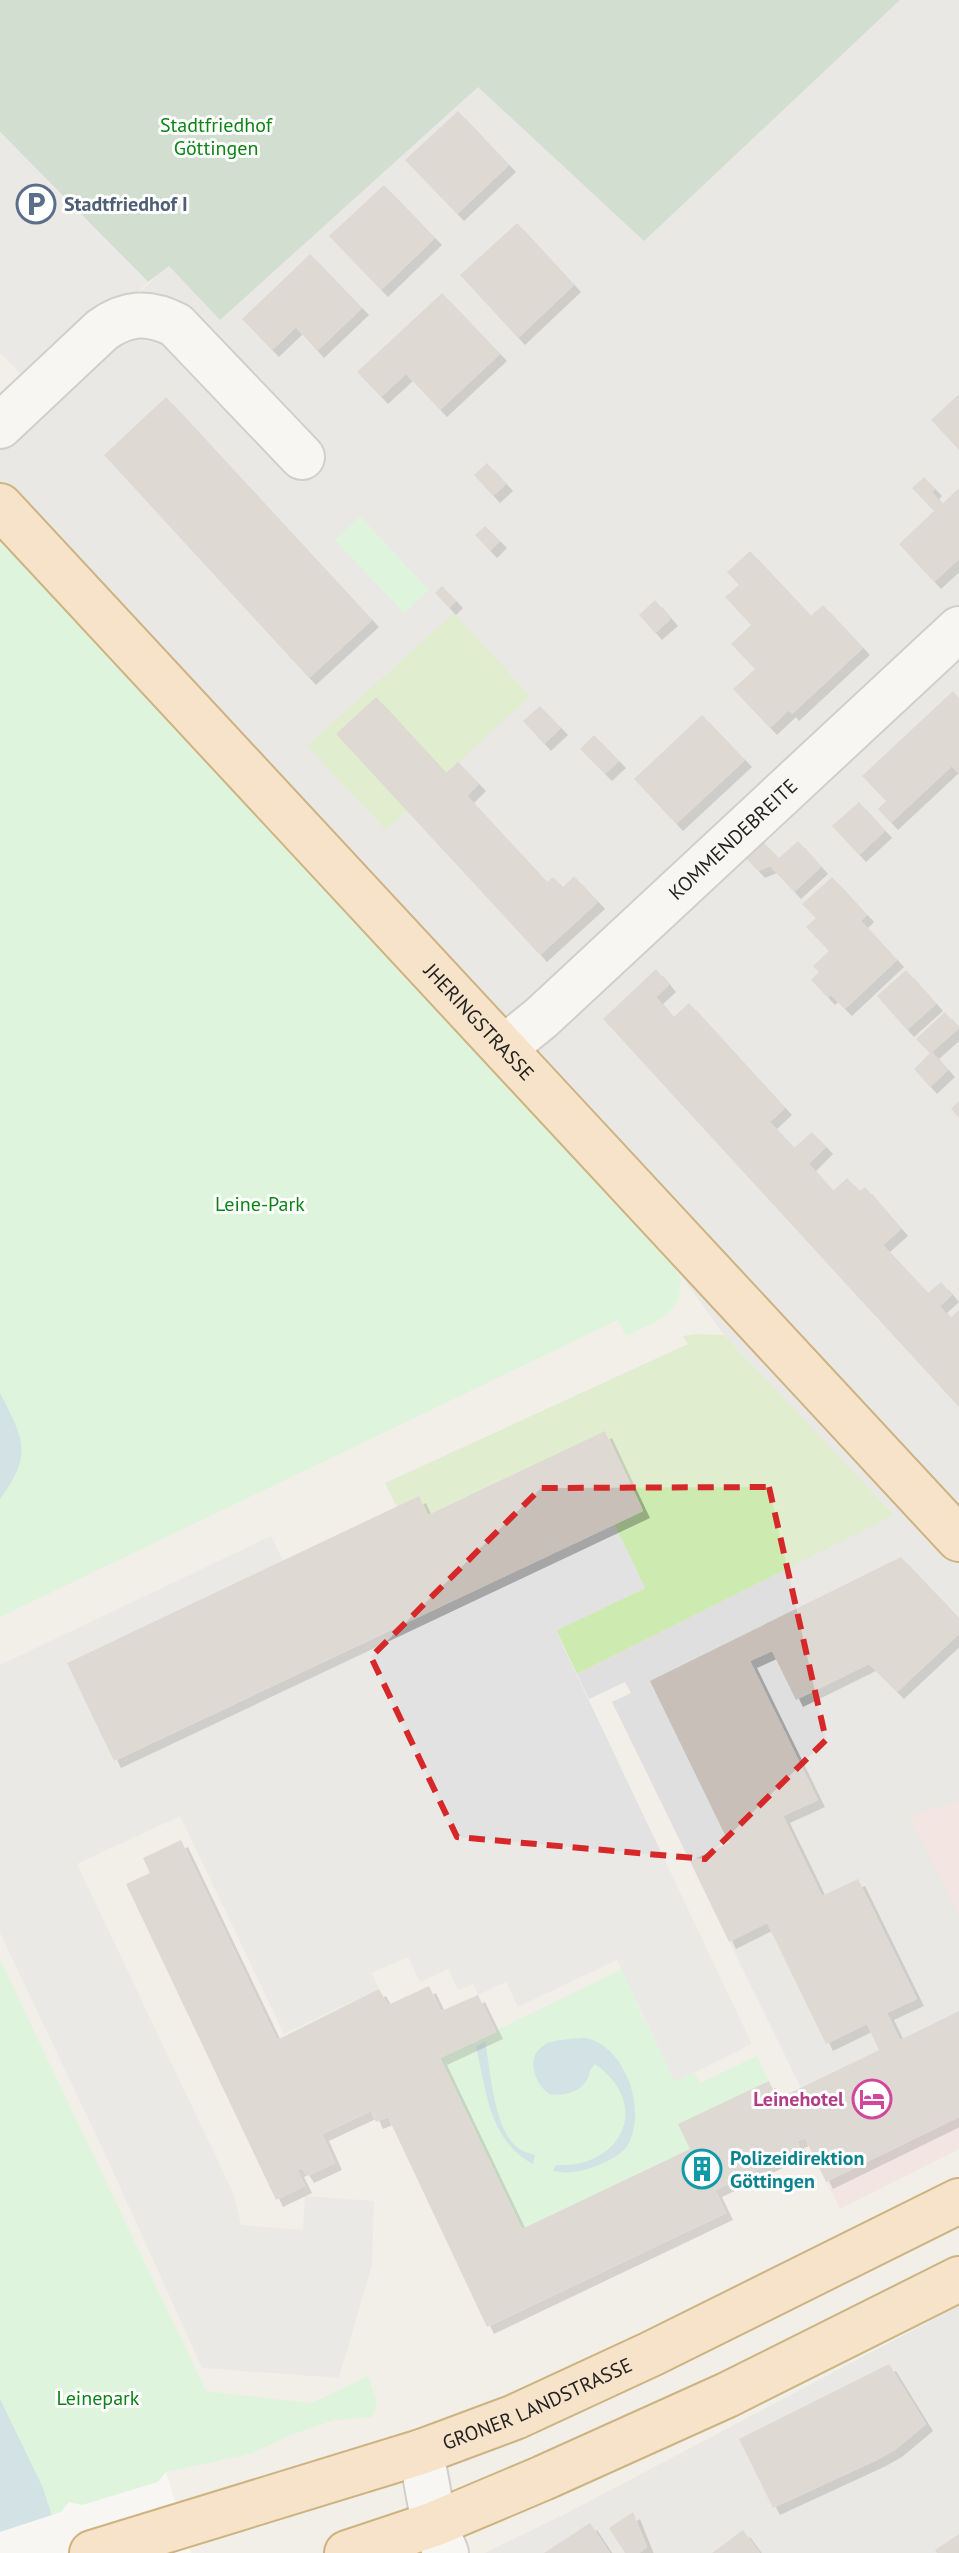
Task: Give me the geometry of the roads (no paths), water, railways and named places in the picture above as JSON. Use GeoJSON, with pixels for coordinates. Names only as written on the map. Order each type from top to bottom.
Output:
{"type":"FeatureCollection","features":[{"type":"Feature","properties":{"kind":"main road","name":"JHERINGSTRASSE"},"geometry":{"type":"LineString","coordinates":[[0,506],[959,1539]]}},
{"type":"Feature","properties":{"kind":"main road","name":"GRONER LANDSTRASSE"},"geometry":{"type":"LineString","coordinates":[[92,2553],[421,2452],[545,2404],[959,2201]]}},
{"type":"Feature","properties":{"kind":"main road"},"geometry":{"type":"LineString","coordinates":[[347,2553],[437,2543],[543,2478],[727,2395],[959,2279]]}},
{"type":"Feature","properties":{"kind":"street"},"geometry":{"type":"LineString","coordinates":[[0,426],[102,330],[115,321],[146,314],[176,325],[302,457]]}},
{"type":"Feature","properties":{"kind":"street","name":"KOMMENDEBREITE"},"geometry":{"type":"LineString","coordinates":[[504,1048],[541,1018],[959,629]]}},
{"type":"Feature","properties":{"kind":"street"},"geometry":{"type":"LineString","coordinates":[[421,2452],[437,2543]]}},
{"type":"Feature","properties":{"kind":"water"},"geometry":{"type":"Polygon","coordinates":[[[0,1393],[19,1434],[21,1458],[18,1470],[0,1499],[0,1393]]]}},
{"type":"Feature","properties":{"kind":"water"},"geometry":{"type":"Polygon","coordinates":[[[586,2038],[599,2043],[621,2065],[633,2095],[634,2127],[627,2146],[611,2159],[580,2171],[553,2171],[556,2165],[578,2164],[597,2157],[612,2146],[622,2132],[625,2115],[623,2098],[613,2081],[595,2064],[581,2087],[563,2094],[549,2094],[535,2076],[534,2061],[539,2049],[554,2041],[586,2038]]]}},
{"type":"Feature","properties":{"kind":"water"},"geometry":{"type":"Polygon","coordinates":[[[485,2042],[494,2098],[503,2126],[517,2147],[535,2155],[533,2164],[518,2154],[498,2128],[476,2046],[485,2042]]]}},
{"type":"Feature","properties":{"kind":"water"},"geometry":{"type":"Polygon","coordinates":[[[0,2399],[43,2488],[64,2553],[0,2534],[0,2399]]]}},
{"type":"Feature","properties":{"kind":"place","name":"Stadtfriedhof I"},"geometry":{"type":"Point","coordinates":[36,204]}},
{"type":"Feature","properties":{"kind":"place","name":"Leinehotel"},"geometry":{"type":"Point","coordinates":[872,2099]}},
{"type":"Feature","properties":{"kind":"place","name":"Polizeidirektion Göttingen"},"geometry":{"type":"Point","coordinates":[702,2169]}},
{"type":"Feature","properties":{"kind":"park label","name":"Stadtfriedhof Göttingen"},"geometry":{"type":"Point","coordinates":[216,136]}},
{"type":"Feature","properties":{"kind":"park label","name":"Leine-Park"},"geometry":{"type":"Point","coordinates":[260,1204]}},
{"type":"Feature","properties":{"kind":"park label","name":"Leinepark"},"geometry":{"type":"Point","coordinates":[98,2398]}}]}
